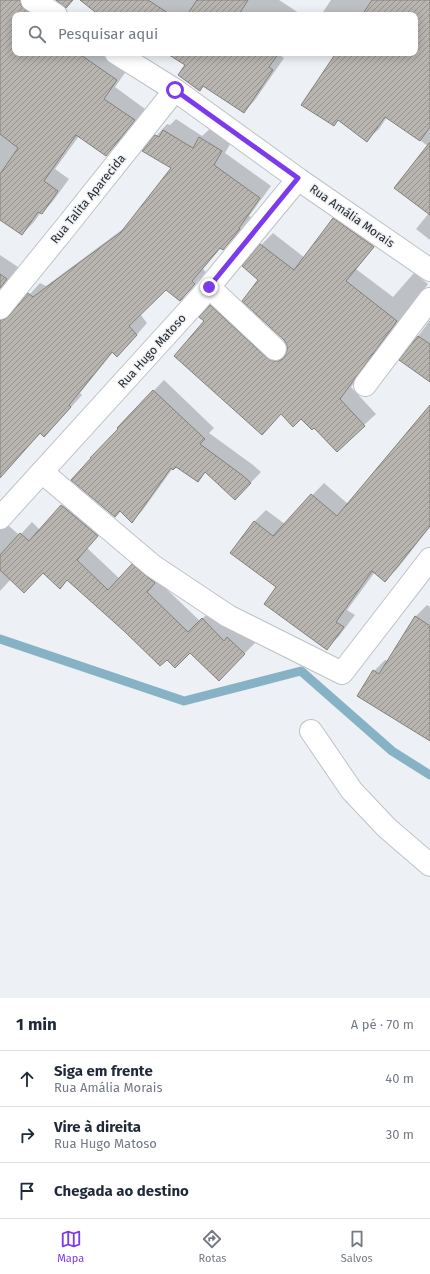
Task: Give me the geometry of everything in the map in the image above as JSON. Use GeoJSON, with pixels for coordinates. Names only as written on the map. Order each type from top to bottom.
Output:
{"type":"FeatureCollection","features":[{"type":"Feature","properties":{"kind":"street"},"geometry":{"type":"LineString","coordinates":[[32,0],[51,12]]}},
{"type":"Feature","properties":{"kind":"street","name":"Rua Amália Morais"},"geometry":{"type":"LineString","coordinates":[[121,56],[175,90],[430,270]]}},
{"type":"Feature","properties":{"kind":"street","name":"Rua Talita Aparecida"},"geometry":{"type":"LineString","coordinates":[[0,308],[175,90]]}},
{"type":"Feature","properties":{"kind":"street","name":"Rua Hugo Matoso"},"geometry":{"type":"LineString","coordinates":[[0,518],[209,287],[298,178]]}},
{"type":"Feature","properties":{"kind":"street"},"geometry":{"type":"LineString","coordinates":[[209,287],[275,349]]}},
{"type":"Feature","properties":{"kind":"street"},"geometry":{"type":"LineString","coordinates":[[365,385],[430,299]]}},
{"type":"Feature","properties":{"kind":"street"},"geometry":{"type":"LineString","coordinates":[[42,472],[153,566],[228,616],[342,673],[428,566]]}},
{"type":"Feature","properties":{"kind":"street"},"geometry":{"type":"LineString","coordinates":[[311,731],[352,791],[387,828],[430,865]]}},
{"type":"Feature","properties":{"kind":"building"},"geometry":{"type":"Polygon","coordinates":[[[0,0],[20,0],[21,6],[28,12],[12,12],[12,56],[82,56],[117,80],[104,99],[135,120],[106,156],[76,135],[44,181],[58,191],[42,214],[38,212],[22,235],[0,220],[0,174],[18,148],[0,134],[0,0]]]}},
{"type":"Feature","properties":{"kind":"building"},"geometry":{"type":"Polygon","coordinates":[[[56,0],[73,0],[66,8],[56,0]]]}},
{"type":"Feature","properties":{"kind":"building"},"geometry":{"type":"Polygon","coordinates":[[[80,0],[148,0],[166,12],[95,12],[80,0]]]}},
{"type":"Feature","properties":{"kind":"building"},"geometry":{"type":"Polygon","coordinates":[[[197,0],[248,0],[241,12],[189,12],[197,0]]]}},
{"type":"Feature","properties":{"kind":"building"},"geometry":{"type":"Polygon","coordinates":[[[372,0],[430,0],[430,127],[420,141],[385,117],[367,142],[338,120],[334,126],[301,105],[334,56],[418,56],[418,12],[364,12],[372,0]]]}},
{"type":"Feature","properties":{"kind":"building"},"geometry":{"type":"Polygon","coordinates":[[[171,56],[277,56],[269,67],[273,70],[244,113],[203,86],[200,91],[178,75],[185,65],[171,56]]]}},
{"type":"Feature","properties":{"kind":"building"},"geometry":{"type":"Polygon","coordinates":[[[163,130],[193,148],[199,137],[222,151],[214,165],[260,198],[239,228],[240,229],[223,250],[220,248],[192,281],[195,284],[180,301],[166,290],[129,326],[137,335],[117,357],[112,352],[69,405],[71,407],[44,437],[40,433],[0,478],[0,320],[9,316],[28,293],[33,297],[121,232],[171,168],[142,151],[155,135],[159,137],[163,130]]]}},
{"type":"Feature","properties":{"kind":"building"},"geometry":{"type":"Polygon","coordinates":[[[430,142],[430,215],[394,188],[430,142]]]}},
{"type":"Feature","properties":{"kind":"building"},"geometry":{"type":"Polygon","coordinates":[[[333,218],[374,247],[346,281],[397,321],[340,399],[365,426],[337,452],[314,428],[312,430],[301,419],[293,427],[281,414],[262,435],[174,356],[204,321],[199,317],[210,305],[267,358],[273,361],[279,361],[284,358],[287,351],[287,345],[284,340],[242,301],[258,280],[242,266],[260,244],[294,270],[333,218]]]}},
{"type":"Feature","properties":{"kind":"building"},"geometry":{"type":"Polygon","coordinates":[[[0,274],[7,279],[0,288],[0,274]]]}},
{"type":"Feature","properties":{"kind":"building"},"geometry":{"type":"Polygon","coordinates":[[[418,336],[430,344],[430,382],[399,360],[418,336]]]}},
{"type":"Feature","properties":{"kind":"building"},"geometry":{"type":"Polygon","coordinates":[[[153,390],[205,439],[200,444],[251,483],[235,500],[205,472],[198,482],[176,467],[173,470],[171,468],[132,523],[120,511],[115,517],[71,480],[153,390]]]}},
{"type":"Feature","properties":{"kind":"building"},"geometry":{"type":"Polygon","coordinates":[[[430,405],[430,526],[385,582],[372,571],[336,622],[344,627],[327,650],[264,604],[276,587],[230,553],[254,521],[273,536],[311,494],[337,516],[430,405]]]}},
{"type":"Feature","properties":{"kind":"building"},"geometry":{"type":"Polygon","coordinates":[[[61,505],[98,536],[77,560],[108,590],[132,564],[155,583],[147,592],[188,632],[202,618],[224,641],[227,637],[245,654],[219,681],[190,653],[175,668],[167,660],[160,666],[124,631],[67,580],[60,589],[43,573],[24,593],[0,570],[0,555],[20,533],[29,541],[61,505]]]}},
{"type":"Feature","properties":{"kind":"building"},"geometry":{"type":"Polygon","coordinates":[[[415,616],[430,626],[430,741],[357,696],[373,670],[379,674],[415,616]]]}},
{"type":"Feature","properties":{"kind":"waterway"},"geometry":{"type":"LineString","coordinates":[[0,639],[184,701],[301,671],[392,751],[430,775]]}},
{"type":"Feature","properties":{"kind":"route"},"geometry":{"type":"LineString","coordinates":[[175,90],[298,178],[209,287]]}}]}
